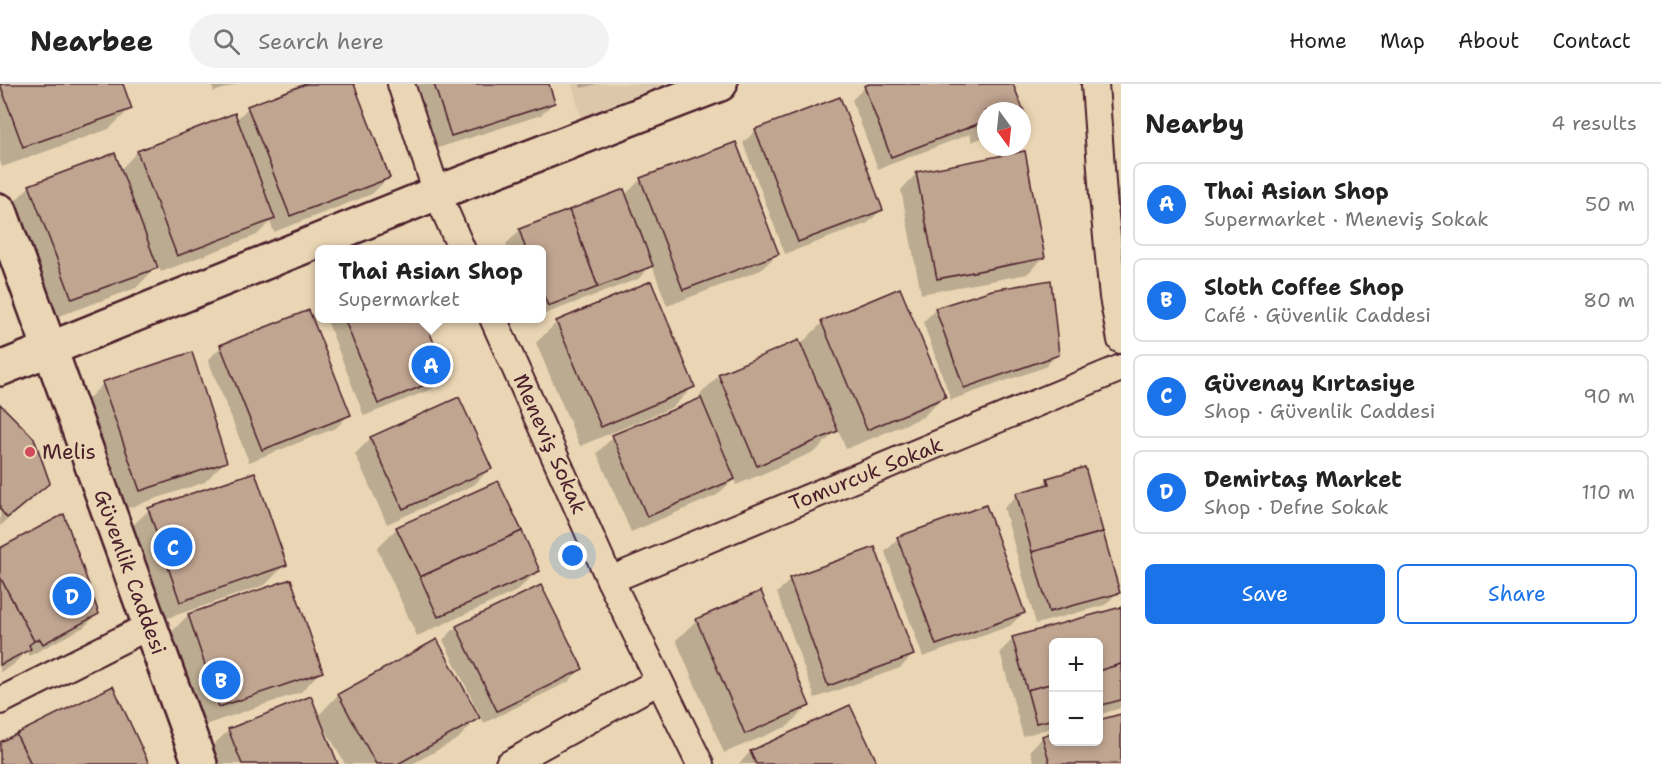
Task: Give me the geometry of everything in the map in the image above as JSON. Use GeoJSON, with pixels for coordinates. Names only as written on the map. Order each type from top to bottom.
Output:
{"type":"FeatureCollection","features":[{"type":"Feature","properties":{"kind":"main road"},"geometry":{"type":"LineString","coordinates":[[0,369],[437,193],[720,84]]}},
{"type":"Feature","properties":{"kind":"main road","name":"Güvenlik Caddesi"},"geometry":{"type":"LineString","coordinates":[[0,211],[200,764]]}},
{"type":"Feature","properties":{"kind":"street"},"geometry":{"type":"LineString","coordinates":[[401,84],[437,193],[460,245]]}},
{"type":"Feature","properties":{"kind":"street"},"geometry":{"type":"LineString","coordinates":[[1095,84],[1113,297],[1121,340]]}},
{"type":"Feature","properties":{"kind":"street","name":"Meneviş Sokak"},"geometry":{"type":"LineString","coordinates":[[495,323],[610,579],[700,764]]}},
{"type":"Feature","properties":{"kind":"street","name":"Tomurcuk Sokak"},"geometry":{"type":"LineString","coordinates":[[610,579],[1121,368]]}},
{"type":"Feature","properties":{"kind":"street"},"geometry":{"type":"LineString","coordinates":[[0,701],[149,626]]}},
{"type":"Feature","properties":{"kind":"street"},"geometry":{"type":"LineString","coordinates":[[508,764],[659,681]]}},
{"type":"Feature","properties":{"kind":"shaded area"},"geometry":{"type":"Polygon","coordinates":[[[572,84],[720,84],[586,136],[572,84]]]}},
{"type":"Feature","properties":{"kind":"building"},"geometry":{"type":"Polygon","coordinates":[[[0,84],[123,84],[132,109],[23,147],[0,84]]]}},
{"type":"Feature","properties":{"kind":"building"},"geometry":{"type":"Polygon","coordinates":[[[306,84],[354,84],[390,178],[290,216],[247,106],[306,84]]]}},
{"type":"Feature","properties":{"kind":"building"},"geometry":{"type":"Polygon","coordinates":[[[434,84],[549,84],[555,103],[451,136],[434,84]]]}},
{"type":"Feature","properties":{"kind":"building"},"geometry":{"type":"Polygon","coordinates":[[[869,84],[1013,84],[1020,102],[977,102],[977,124],[891,157],[864,86],[869,84]]]}},
{"type":"Feature","properties":{"kind":"building"},"geometry":{"type":"Polygon","coordinates":[[[840,97],[883,210],[798,242],[755,129],[840,97]]]}},
{"type":"Feature","properties":{"kind":"building"},"geometry":{"type":"Polygon","coordinates":[[[235,113],[275,219],[177,256],[137,151],[235,113]]]}},
{"type":"Feature","properties":{"kind":"building"},"geometry":{"type":"Polygon","coordinates":[[[736,142],[779,254],[683,290],[640,178],[736,142]]]}},
{"type":"Feature","properties":{"kind":"building"},"geometry":{"type":"Polygon","coordinates":[[[115,153],[158,268],[72,299],[29,185],[115,153]]]}},
{"type":"Feature","properties":{"kind":"building"},"geometry":{"type":"Polygon","coordinates":[[[999,156],[1026,156],[1045,258],[937,279],[916,172],[999,156]]]}},
{"type":"Feature","properties":{"kind":"building"},"geometry":{"type":"Polygon","coordinates":[[[624,189],[653,266],[598,287],[569,210],[624,189]]]}},
{"type":"Feature","properties":{"kind":"building"},"geometry":{"type":"Polygon","coordinates":[[[569,210],[598,287],[548,306],[546,301],[546,245],[524,245],[519,229],[569,210]]]}},
{"type":"Feature","properties":{"kind":"building"},"geometry":{"type":"Polygon","coordinates":[[[1051,280],[1059,355],[964,388],[935,308],[992,290],[1051,280]]]}},
{"type":"Feature","properties":{"kind":"building"},"geometry":{"type":"Polygon","coordinates":[[[651,281],[695,387],[601,427],[556,321],[651,281]]]}},
{"type":"Feature","properties":{"kind":"building"},"geometry":{"type":"Polygon","coordinates":[[[900,288],[946,397],[867,430],[821,321],[900,288]]]}},
{"type":"Feature","properties":{"kind":"building"},"geometry":{"type":"Polygon","coordinates":[[[309,310],[351,415],[262,450],[220,345],[309,310]]]}},
{"type":"Feature","properties":{"kind":"building"},"geometry":{"type":"Polygon","coordinates":[[[346,323],[426,323],[447,376],[378,404],[346,323]]]}},
{"type":"Feature","properties":{"kind":"building"},"geometry":{"type":"Polygon","coordinates":[[[799,340],[838,431],[757,466],[718,374],[799,340]]]}},
{"type":"Feature","properties":{"kind":"building"},"geometry":{"type":"Polygon","coordinates":[[[192,352],[227,462],[140,491],[102,382],[192,352]]]}},
{"type":"Feature","properties":{"kind":"building"},"geometry":{"type":"Polygon","coordinates":[[[459,397],[492,469],[403,509],[370,437],[459,397]]]}},
{"type":"Feature","properties":{"kind":"building"},"geometry":{"type":"Polygon","coordinates":[[[701,398],[735,479],[647,517],[612,435],[701,398]]]}},
{"type":"Feature","properties":{"kind":"building"},"geometry":{"type":"Polygon","coordinates":[[[0,404],[34,438],[50,483],[7,518],[0,509],[0,404]]]}},
{"type":"Feature","properties":{"kind":"building"},"geometry":{"type":"Polygon","coordinates":[[[1085,467],[1103,532],[1032,552],[1016,493],[1049,484],[1047,478],[1085,467]]]}},
{"type":"Feature","properties":{"kind":"building"},"geometry":{"type":"Polygon","coordinates":[[[255,472],[287,565],[180,602],[148,508],[255,472]]]}},
{"type":"Feature","properties":{"kind":"building"},"geometry":{"type":"Polygon","coordinates":[[[498,481],[522,531],[420,577],[396,527],[498,481]]]}},
{"type":"Feature","properties":{"kind":"building"},"geometry":{"type":"Polygon","coordinates":[[[986,505],[1025,613],[936,645],[897,537],[986,505]]]}},
{"type":"Feature","properties":{"kind":"building"},"geometry":{"type":"Polygon","coordinates":[[[64,514],[99,614],[43,644],[40,639],[34,641],[0,577],[0,548],[64,514]]]}},
{"type":"Feature","properties":{"kind":"building"},"geometry":{"type":"Polygon","coordinates":[[[522,531],[540,571],[438,617],[420,577],[522,531]]]}},
{"type":"Feature","properties":{"kind":"building"},"geometry":{"type":"Polygon","coordinates":[[[1103,532],[1120,593],[1049,612],[1032,552],[1103,532]]]}},
{"type":"Feature","properties":{"kind":"building"},"geometry":{"type":"Polygon","coordinates":[[[875,547],[914,655],[828,686],[789,578],[875,547]]]}},
{"type":"Feature","properties":{"kind":"building"},"geometry":{"type":"Polygon","coordinates":[[[0,577],[34,641],[29,645],[31,649],[0,665],[0,577]]]}},
{"type":"Feature","properties":{"kind":"building"},"geometry":{"type":"Polygon","coordinates":[[[291,579],[323,672],[219,707],[188,614],[291,579]]]}},
{"type":"Feature","properties":{"kind":"building"},"geometry":{"type":"Polygon","coordinates":[[[541,585],[583,669],[497,711],[456,626],[541,585]]]}},
{"type":"Feature","properties":{"kind":"building"},"geometry":{"type":"Polygon","coordinates":[[[761,591],[810,706],[745,734],[696,619],[761,591]]]}},
{"type":"Feature","properties":{"kind":"building"},"geometry":{"type":"Polygon","coordinates":[[[1121,607],[1121,664],[1103,669],[1103,638],[1049,638],[1049,684],[1027,690],[1012,637],[1121,607]]]}},
{"type":"Feature","properties":{"kind":"building"},"geometry":{"type":"Polygon","coordinates":[[[437,639],[480,718],[398,764],[376,764],[338,694],[437,639]]]}},
{"type":"Feature","properties":{"kind":"building"},"geometry":{"type":"Polygon","coordinates":[[[1121,664],[1121,700],[1103,705],[1103,669],[1121,664]]]}},
{"type":"Feature","properties":{"kind":"building"},"geometry":{"type":"Polygon","coordinates":[[[1049,684],[1049,720],[1036,723],[1027,690],[1049,684]]]}},
{"type":"Feature","properties":{"kind":"building"},"geometry":{"type":"Polygon","coordinates":[[[113,686],[149,764],[31,764],[16,734],[113,686]]]}},
{"type":"Feature","properties":{"kind":"building"},"geometry":{"type":"Polygon","coordinates":[[[311,696],[338,764],[242,764],[228,729],[311,696]]]}},
{"type":"Feature","properties":{"kind":"building"},"geometry":{"type":"Polygon","coordinates":[[[850,705],[878,764],[756,764],[750,751],[850,705]]]}},
{"type":"Feature","properties":{"kind":"building"},"geometry":{"type":"Polygon","coordinates":[[[1121,714],[1121,764],[1050,764],[1042,736],[1049,734],[1049,746],[1103,746],[1103,719],[1121,714]]]}},
{"type":"Feature","properties":{"kind":"building"},"geometry":{"type":"Polygon","coordinates":[[[16,734],[31,764],[0,764],[0,742],[16,734]]]}},
{"type":"Feature","properties":{"kind":"place","name":"Thai Asian Shop"},"geometry":{"type":"Point","coordinates":[431,365]}},
{"type":"Feature","properties":{"kind":"place","name":"Melis"},"geometry":{"type":"Point","coordinates":[30,452]}},
{"type":"Feature","properties":{"kind":"place","name":"Güvenay Kırtasiye"},"geometry":{"type":"Point","coordinates":[173,547]}},
{"type":"Feature","properties":{"kind":"place","name":"Demirtaş Market"},"geometry":{"type":"Point","coordinates":[72,596]}},
{"type":"Feature","properties":{"kind":"place","name":"Sloth Coffee Shop"},"geometry":{"type":"Point","coordinates":[221,680]}}]}
